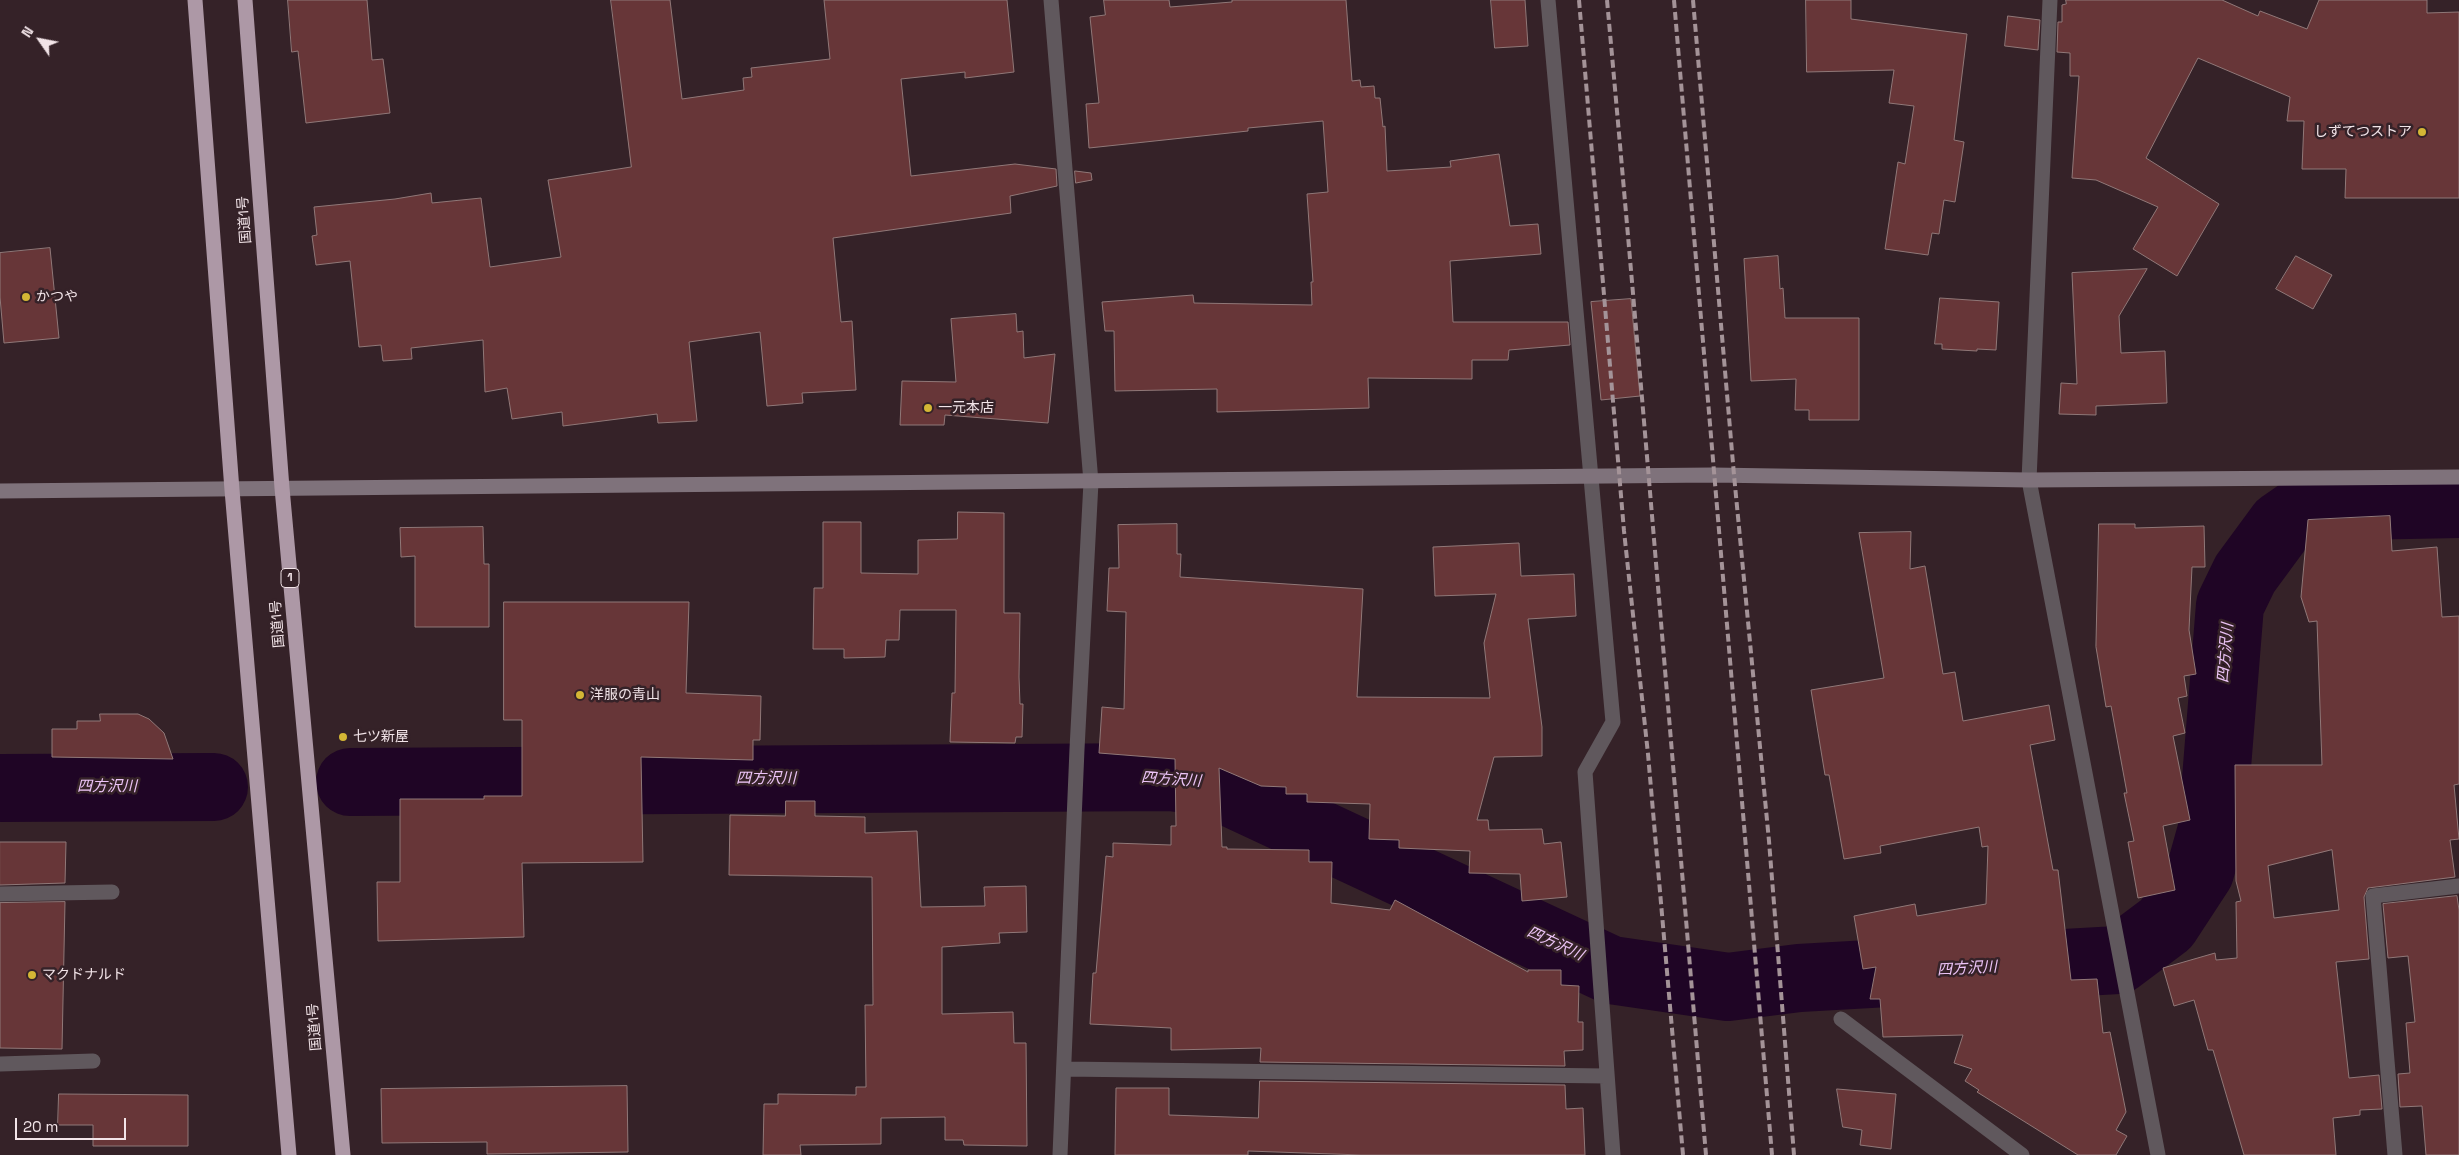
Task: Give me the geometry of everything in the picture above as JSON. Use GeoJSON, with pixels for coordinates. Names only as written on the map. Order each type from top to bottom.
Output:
{"type":"FeatureCollection","features":[{"type":"Feature","properties":{"kind":"highway"},"geometry":{"type":"LineString","coordinates":[[195,0],[232,490],[289,1155]]}},
{"type":"Feature","properties":{"kind":"highway","name":"国道1号"},"geometry":{"type":"LineString","coordinates":[[245,0],[282,488],[343,1155]]}},
{"type":"Feature","properties":{"kind":"street"},"geometry":{"type":"LineString","coordinates":[[1051,0],[1091,482],[1077,749],[1060,1155]]}},
{"type":"Feature","properties":{"kind":"street"},"geometry":{"type":"LineString","coordinates":[[1548,0],[1589,476],[1613,722],[1585,772],[1613,1155]]}},
{"type":"Feature","properties":{"kind":"street"},"geometry":{"type":"LineString","coordinates":[[2050,0],[2029,480],[2158,1155]]}},
{"type":"Feature","properties":{"kind":"street"},"geometry":{"type":"LineString","coordinates":[[0,491],[1091,482],[1727,474],[2029,480],[2459,477]]}},
{"type":"Feature","properties":{"kind":"street"},"geometry":{"type":"LineString","coordinates":[[2395,1155],[2373,896],[2459,886]]}},
{"type":"Feature","properties":{"kind":"street"},"geometry":{"type":"LineString","coordinates":[[0,894],[112,892]]}},
{"type":"Feature","properties":{"kind":"street"},"geometry":{"type":"LineString","coordinates":[[1841,1019],[2022,1155]]}},
{"type":"Feature","properties":{"kind":"street"},"geometry":{"type":"LineString","coordinates":[[0,1064],[93,1060]]}},
{"type":"Feature","properties":{"kind":"street"},"geometry":{"type":"LineString","coordinates":[[1065,1069],[1606,1076]]}},
{"type":"Feature","properties":{"kind":"building"},"geometry":{"type":"Polygon","coordinates":[[[288,0],[367,0],[372,60],[383,59],[390,113],[306,123],[298,51],[292,52],[288,0]]]}},
{"type":"Feature","properties":{"kind":"building"},"geometry":{"type":"Polygon","coordinates":[[[611,0],[670,0],[682,99],[744,90],[743,78],[752,77],[751,68],[830,59],[824,0],[1007,0],[1014,72],[965,78],[965,72],[901,79],[911,176],[1015,164],[1056,169],[1057,186],[1010,196],[1011,213],[833,238],[841,322],[852,321],[856,390],[802,393],[803,403],[767,406],[760,332],[689,342],[697,421],[658,423],[657,414],[563,426],[562,412],[512,419],[507,388],[485,392],[483,340],[411,348],[412,359],[383,361],[381,345],[359,347],[350,261],[316,265],[312,236],[317,235],[314,207],[395,199],[431,193],[432,203],[481,198],[490,267],[561,257],[548,180],[631,167],[611,0]]]}},
{"type":"Feature","properties":{"kind":"building"},"geometry":{"type":"Polygon","coordinates":[[[1104,0],[1169,0],[1170,7],[1232,2],[1232,0],[1346,0],[1352,81],[1360,80],[1361,87],[1374,86],[1375,98],[1380,98],[1383,127],[1385,126],[1387,171],[1451,167],[1450,161],[1499,154],[1510,226],[1538,224],[1541,254],[1450,261],[1453,322],[1568,322],[1570,345],[1509,350],[1508,360],[1472,360],[1472,379],[1368,378],[1369,408],[1217,412],[1217,389],[1115,391],[1114,331],[1105,331],[1102,302],[1193,295],[1194,303],[1312,305],[1311,282],[1313,282],[1307,194],[1328,192],[1323,121],[1248,128],[1248,131],[1089,148],[1086,104],[1099,103],[1090,17],[1105,15],[1104,0]]]}},
{"type":"Feature","properties":{"kind":"building"},"geometry":{"type":"Polygon","coordinates":[[[1491,0],[1525,0],[1528,46],[1495,48],[1491,0]]]}},
{"type":"Feature","properties":{"kind":"building"},"geometry":{"type":"Polygon","coordinates":[[[1806,0],[1851,0],[1851,19],[1967,34],[1954,140],[1964,142],[1955,202],[1944,200],[1939,234],[1932,233],[1928,255],[1885,249],[1898,162],[1905,164],[1914,106],[1889,103],[1894,70],[1807,72],[1806,0]]]}},
{"type":"Feature","properties":{"kind":"building"},"geometry":{"type":"Polygon","coordinates":[[[2066,0],[2222,0],[2258,16],[2260,11],[2307,29],[2319,0],[2427,0],[2427,13],[2459,12],[2459,198],[2345,198],[2346,169],[2302,169],[2304,121],[2287,121],[2290,97],[2198,58],[2146,158],[2219,204],[2177,276],[2133,249],[2158,207],[2096,180],[2072,178],[2079,76],[2070,76],[2070,53],[2057,52],[2058,22],[2062,22],[2062,5],[2066,4],[2066,0]]]}},
{"type":"Feature","properties":{"kind":"building"},"geometry":{"type":"Polygon","coordinates":[[[2008,16],[2040,20],[2038,50],[2005,46],[2008,16]]]}},
{"type":"Feature","properties":{"kind":"building"},"geometry":{"type":"Polygon","coordinates":[[[1075,171],[1091,173],[1092,180],[1076,183],[1075,171]]]}},
{"type":"Feature","properties":{"kind":"building"},"geometry":{"type":"Polygon","coordinates":[[[50,248],[59,338],[4,343],[0,297],[0,253],[50,248]]]}},
{"type":"Feature","properties":{"kind":"building"},"geometry":{"type":"Polygon","coordinates":[[[1778,256],[1780,289],[1783,288],[1785,318],[1859,318],[1859,420],[1809,420],[1809,410],[1795,410],[1796,379],[1751,381],[1744,259],[1778,256]]]}},
{"type":"Feature","properties":{"kind":"building"},"geometry":{"type":"Polygon","coordinates":[[[2296,256],[2332,275],[2313,309],[2276,289],[2296,256]]]}},
{"type":"Feature","properties":{"kind":"building"},"geometry":{"type":"Polygon","coordinates":[[[2147,269],[2119,316],[2121,353],[2165,351],[2167,403],[2096,406],[2096,415],[2059,414],[2061,383],[2077,384],[2072,273],[2147,269]]]}},
{"type":"Feature","properties":{"kind":"building"},"geometry":{"type":"Polygon","coordinates":[[[1940,298],[1999,302],[1996,350],[1942,349],[1942,344],[1935,344],[1940,298]]]}},
{"type":"Feature","properties":{"kind":"building"},"geometry":{"type":"Polygon","coordinates":[[[1631,299],[1640,396],[1601,400],[1591,302],[1631,299]]]}},
{"type":"Feature","properties":{"kind":"building"},"geometry":{"type":"Polygon","coordinates":[[[1016,314],[1017,332],[1023,331],[1024,358],[1055,354],[1048,423],[945,415],[944,425],[900,425],[902,381],[956,382],[951,319],[1016,314]]]}},
{"type":"Feature","properties":{"kind":"building"},"geometry":{"type":"Polygon","coordinates":[[[958,512],[1004,513],[1004,613],[1020,613],[1019,677],[1020,704],[1023,704],[1022,737],[1016,737],[1015,743],[950,742],[952,693],[955,693],[956,610],[900,610],[899,640],[886,640],[885,657],[844,658],[844,649],[813,649],[814,588],[823,588],[823,522],[861,522],[861,573],[918,574],[918,540],[957,539],[958,512]]]}},
{"type":"Feature","properties":{"kind":"building"},"geometry":{"type":"Polygon","coordinates":[[[2390,516],[2392,551],[2437,547],[2442,617],[2459,616],[2459,784],[2454,785],[2459,839],[2450,840],[2455,877],[2368,888],[2364,897],[2369,959],[2336,962],[2349,1078],[2379,1075],[2382,1109],[2360,1110],[2360,1115],[2333,1118],[2336,1155],[2244,1155],[2213,1050],[2208,1050],[2194,1000],[2174,1006],[2163,968],[2215,953],[2216,960],[2237,958],[2236,902],[2241,901],[2236,881],[2235,765],[2322,765],[2317,621],[2309,622],[2301,597],[2308,520],[2390,516]],[[2332,850],[2268,866],[2274,918],[2339,910],[2332,850]]]}},
{"type":"Feature","properties":{"kind":"building"},"geometry":{"type":"Polygon","coordinates":[[[1177,524],[1177,554],[1181,554],[1180,577],[1363,589],[1357,697],[1490,698],[1484,643],[1496,594],[1435,596],[1433,547],[1519,543],[1521,576],[1574,574],[1576,616],[1528,619],[1542,727],[1542,756],[1494,757],[1477,820],[1488,820],[1489,830],[1542,829],[1544,844],[1561,842],[1567,897],[1522,901],[1520,874],[1469,873],[1470,851],[1399,848],[1399,840],[1369,839],[1370,804],[1307,802],[1307,794],[1286,794],[1286,787],[1261,786],[1219,768],[1222,847],[1227,847],[1227,849],[1309,850],[1309,862],[1332,862],[1331,903],[1390,910],[1395,900],[1528,972],[1528,970],[1561,970],[1561,985],[1579,986],[1578,1022],[1583,1022],[1583,1050],[1564,1051],[1565,1066],[1260,1062],[1261,1048],[1171,1050],[1171,1028],[1090,1024],[1093,973],[1096,973],[1106,856],[1113,857],[1113,843],[1171,845],[1171,826],[1176,826],[1175,759],[1099,753],[1102,707],[1124,709],[1126,612],[1107,611],[1109,568],[1119,568],[1118,525],[1177,524]]]}},
{"type":"Feature","properties":{"kind":"building"},"geometry":{"type":"Polygon","coordinates":[[[2099,524],[2135,524],[2135,528],[2204,526],[2205,567],[2192,567],[2189,630],[2196,674],[2184,676],[2187,696],[2178,698],[2185,733],[2173,736],[2190,820],[2163,826],[2175,890],[2138,898],[2128,842],[2134,841],[2124,793],[2127,793],[2111,706],[2106,707],[2096,647],[2099,524]]]}},
{"type":"Feature","properties":{"kind":"building"},"geometry":{"type":"Polygon","coordinates":[[[483,527],[484,564],[489,564],[489,627],[415,627],[415,556],[401,557],[400,528],[483,527]]]}},
{"type":"Feature","properties":{"kind":"building"},"geometry":{"type":"Polygon","coordinates":[[[1911,532],[1910,569],[1925,566],[1943,674],[1955,672],[1963,721],[2049,705],[2055,740],[2030,745],[2053,870],[2058,870],[2071,980],[2097,979],[2103,1033],[2110,1032],[2126,1112],[2116,1130],[2127,1136],[2116,1155],[2078,1155],[1977,1092],[1979,1090],[1965,1081],[1972,1069],[1954,1063],[1963,1035],[1883,1037],[1880,999],[1870,999],[1876,967],[1863,969],[1854,916],[1915,904],[1917,916],[1986,904],[1988,846],[1982,847],[1979,827],[1880,846],[1881,853],[1844,859],[1829,775],[1825,775],[1811,690],[1884,678],[1859,533],[1911,532]]]}},
{"type":"Feature","properties":{"kind":"building"},"geometry":{"type":"Polygon","coordinates":[[[504,602],[689,602],[686,693],[761,696],[760,740],[753,740],[753,760],[641,757],[643,862],[522,863],[524,937],[378,941],[377,882],[400,882],[400,799],[484,799],[484,796],[522,796],[522,720],[504,720],[504,602]]]}},
{"type":"Feature","properties":{"kind":"building"},"geometry":{"type":"Polygon","coordinates":[[[100,714],[138,714],[149,719],[164,733],[173,759],[52,757],[52,729],[77,729],[77,721],[100,721],[100,714]]]}},
{"type":"Feature","properties":{"kind":"building"},"geometry":{"type":"Polygon","coordinates":[[[786,801],[815,801],[815,816],[865,817],[865,833],[917,831],[921,907],[985,906],[984,887],[1026,886],[1027,932],[999,933],[1000,943],[942,947],[942,1014],[1013,1012],[1014,1043],[1026,1043],[1027,1146],[964,1145],[963,1140],[945,1140],[945,1117],[881,1118],[881,1144],[800,1145],[801,1155],[763,1155],[764,1104],[778,1104],[778,1094],[856,1095],[856,1087],[866,1087],[865,1005],[873,1005],[872,877],[729,875],[730,815],[785,816],[786,801]]]}},
{"type":"Feature","properties":{"kind":"building"},"geometry":{"type":"Polygon","coordinates":[[[0,842],[66,842],[65,883],[0,885],[0,842]]]}},
{"type":"Feature","properties":{"kind":"building"},"geometry":{"type":"Polygon","coordinates":[[[2457,896],[2459,910],[2459,1155],[2426,1155],[2422,1106],[2400,1107],[2398,1074],[2410,1073],[2406,1023],[2415,1022],[2408,956],[2388,958],[2383,904],[2457,896]]]}},
{"type":"Feature","properties":{"kind":"building","name":"マクドナルド"},"geometry":{"type":"Polygon","coordinates":[[[65,902],[62,1049],[0,1048],[0,903],[65,902]]]}},
{"type":"Feature","properties":{"kind":"building"},"geometry":{"type":"Polygon","coordinates":[[[1260,1081],[1565,1085],[1566,1109],[1583,1108],[1585,1155],[1362,1155],[1248,1151],[1248,1155],[1115,1155],[1116,1088],[1169,1088],[1169,1115],[1258,1118],[1260,1081]]]}},
{"type":"Feature","properties":{"kind":"building"},"geometry":{"type":"Polygon","coordinates":[[[627,1086],[628,1152],[487,1154],[487,1142],[382,1143],[381,1089],[627,1086]]]}},
{"type":"Feature","properties":{"kind":"building"},"geometry":{"type":"Polygon","coordinates":[[[1837,1089],[1896,1094],[1891,1149],[1860,1145],[1862,1130],[1843,1127],[1837,1089]]]}},
{"type":"Feature","properties":{"kind":"building"},"geometry":{"type":"Polygon","coordinates":[[[59,1094],[188,1095],[188,1146],[93,1146],[93,1125],[58,1125],[59,1094]]]}},
{"type":"Feature","properties":{"kind":"waterway","name":"四方沢川"},"geometry":{"type":"LineString","coordinates":[[350,782],[1171,777],[1208,782],[1611,970],[1728,987],[1799,978],[2118,960],[2166,924],[2200,872],[2212,829],[2230,605],[2245,574],[2281,525],[2307,507],[2459,504]]}},
{"type":"Feature","properties":{"kind":"waterway","name":"四方沢川"},"geometry":{"type":"LineString","coordinates":[[0,788],[214,787]]}},
{"type":"Feature","properties":{"kind":"railway"},"geometry":{"type":"LineString","coordinates":[[1579,0],[1624,531],[1648,754],[1683,1155]]}},
{"type":"Feature","properties":{"kind":"railway"},"geometry":{"type":"LineString","coordinates":[[1607,0],[1706,1155]]}},
{"type":"Feature","properties":{"kind":"railway"},"geometry":{"type":"LineString","coordinates":[[1674,0],[1772,1155]]}},
{"type":"Feature","properties":{"kind":"railway"},"geometry":{"type":"LineString","coordinates":[[1693,0],[1734,475],[1769,841],[1794,1155]]}},
{"type":"Feature","properties":{"kind":"place","name":"しずてつストア"},"geometry":{"type":"Point","coordinates":[2422,132]}},
{"type":"Feature","properties":{"kind":"place","name":"かつや"},"geometry":{"type":"Point","coordinates":[26,297]}},
{"type":"Feature","properties":{"kind":"place","name":"一元本店"},"geometry":{"type":"Point","coordinates":[928,408]}},
{"type":"Feature","properties":{"kind":"place","name":"洋服の青山"},"geometry":{"type":"Point","coordinates":[580,695]}},
{"type":"Feature","properties":{"kind":"place","name":"七ツ新屋"},"geometry":{"type":"Point","coordinates":[343,737]}},
{"type":"Feature","properties":{"kind":"place","name":"マクドナルド"},"geometry":{"type":"Point","coordinates":[32,975]}}]}
